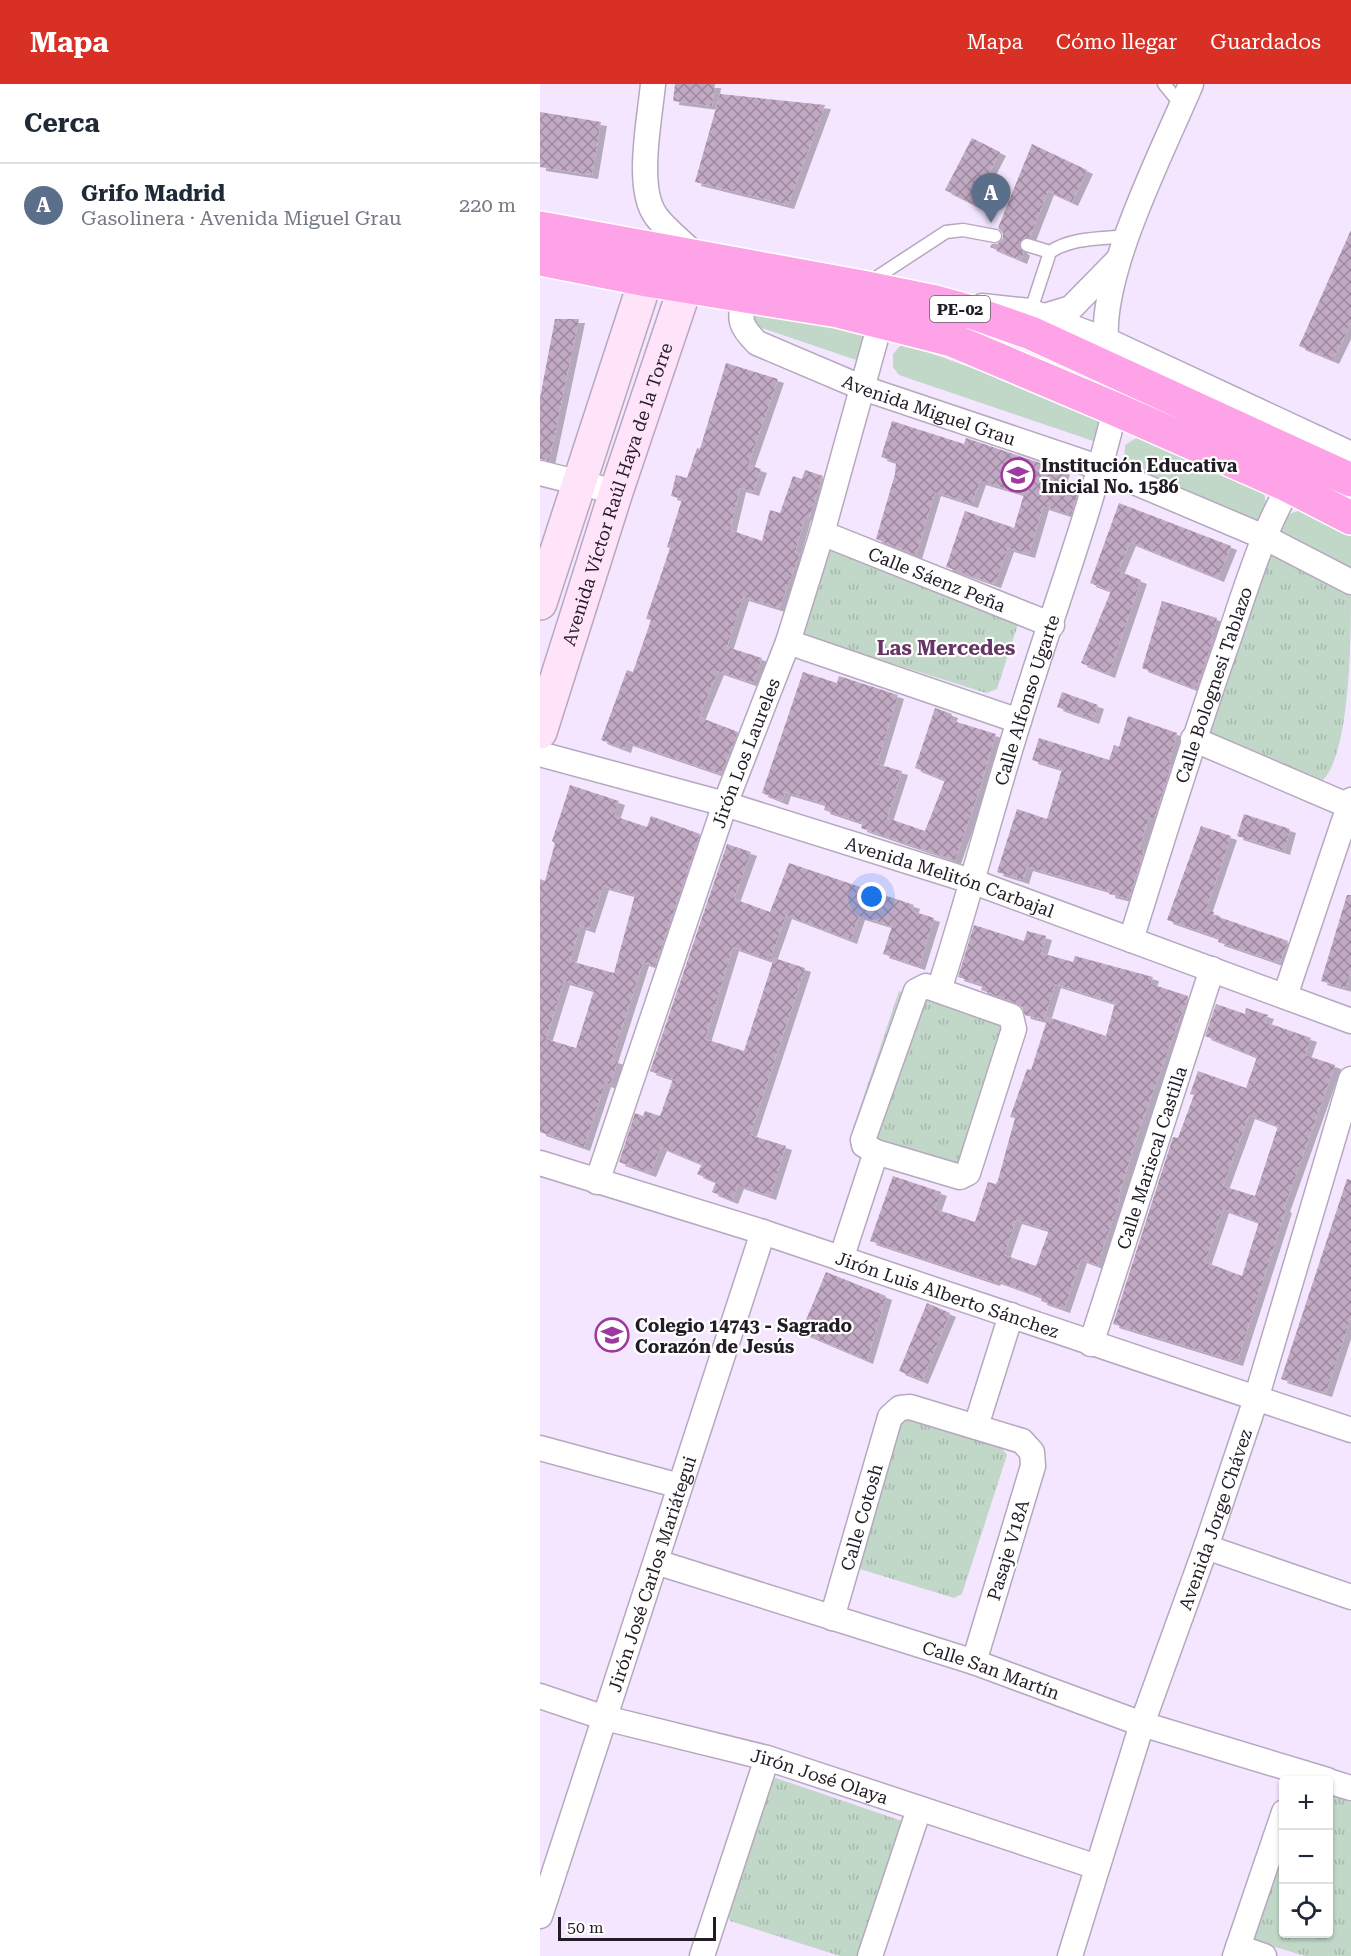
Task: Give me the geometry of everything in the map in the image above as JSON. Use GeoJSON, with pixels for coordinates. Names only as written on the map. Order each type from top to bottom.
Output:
{"type":"FeatureCollection","features":[{"type":"Feature","properties":{"kind":"highway","name":"PE-02"},"geometry":{"type":"LineString","coordinates":[[540,228],[662,238],[695,255],[1035,320],[1313,449],[1351,480]]}},
{"type":"Feature","properties":{"kind":"highway","name":"PE-02"},"geometry":{"type":"LineString","coordinates":[[540,259],[647,280],[881,320],[952,340],[1287,485],[1351,518]]}},
{"type":"Feature","properties":{"kind":"highway"},"geometry":{"type":"LineString","coordinates":[[1290,426],[1313,449]]}},
{"type":"Feature","properties":{"kind":"main road"},"geometry":{"type":"LineString","coordinates":[[540,603],[662,238]]}},
{"type":"Feature","properties":{"kind":"main road","name":"Avenida Víctor Raúl Haya de la Torre"},"geometry":{"type":"LineString","coordinates":[[540,732],[616,492],[687,287],[695,255]]}},
{"type":"Feature","properties":{"kind":"street"},"geometry":{"type":"LineString","coordinates":[[653,84],[645,185],[648,202],[656,217],[662,238]]}},
{"type":"Feature","properties":{"kind":"street"},"geometry":{"type":"LineString","coordinates":[[1106,340],[1105,324],[1124,247],[1187,95]]}},
{"type":"Feature","properties":{"kind":"street"},"geometry":{"type":"LineString","coordinates":[[1035,320],[1071,308],[1124,247]]}},
{"type":"Feature","properties":{"kind":"street","name":"Avenida Miguel Grau"},"geometry":{"type":"LineString","coordinates":[[744,295],[740,320],[745,332],[757,343],[863,388],[1101,468],[1264,537],[1351,582]]}},
{"type":"Feature","properties":{"kind":"street","name":"Jirón Los Laureles"},"geometry":{"type":"LineString","coordinates":[[597,1182],[725,804],[789,642],[881,320]]}},
{"type":"Feature","properties":{"kind":"street"},"geometry":{"type":"LineString","coordinates":[[1035,320],[1106,340],[1290,426]]}},
{"type":"Feature","properties":{"kind":"street","name":"Calle Alfonso Ugarte"},"geometry":{"type":"LineString","coordinates":[[939,990],[974,882],[1019,721],[1101,468],[1115,409]]}},
{"type":"Feature","properties":{"kind":"street"},"geometry":{"type":"LineString","coordinates":[[1313,449],[1351,454]]}},
{"type":"Feature","properties":{"kind":"street","name":"Calle Bolognesi Tablazo"},"geometry":{"type":"LineString","coordinates":[[1131,940],[1193,740],[1264,537],[1287,485],[1313,449]]}},
{"type":"Feature","properties":{"kind":"street"},"geometry":{"type":"LineString","coordinates":[[540,473],[616,492]]}},
{"type":"Feature","properties":{"kind":"street","name":"Calle Sáenz Peña"},"geometry":{"type":"LineString","coordinates":[[822,533],[1052,625]]}},
{"type":"Feature","properties":{"kind":"street"},"geometry":{"type":"LineString","coordinates":[[789,642],[1019,721]]}},
{"type":"Feature","properties":{"kind":"street"},"geometry":{"type":"LineString","coordinates":[[1193,740],[1350,803],[1285,996]]}},
{"type":"Feature","properties":{"kind":"street","name":"Avenida Melitón Carbajal"},"geometry":{"type":"LineString","coordinates":[[540,754],[725,804],[974,882],[1351,1021]]}},
{"type":"Feature","properties":{"kind":"street","name":"Calle Mariscal Castilla"},"geometry":{"type":"LineString","coordinates":[[1091,1344],[1212,969]]}},
{"type":"Feature","properties":{"kind":"street"},"geometry":{"type":"LineString","coordinates":[[926,986],[1011,1016],[1014,1029],[968,1173],[960,1177],[876,1152],[866,1148],[863,1140],[916,991],[926,986]]}},
{"type":"Feature","properties":{"kind":"street","name":"Avenida Jorge Chávez"},"geometry":{"type":"LineString","coordinates":[[1070,1956],[1142,1725],[1256,1399],[1351,1079]]}},
{"type":"Feature","properties":{"kind":"street"},"geometry":{"type":"LineString","coordinates":[[841,1259],[876,1152]]}},
{"type":"Feature","properties":{"kind":"street","name":"Jirón Luis Alberto Sánchez"},"geometry":{"type":"LineString","coordinates":[[540,1163],[763,1232],[1351,1430]]}},
{"type":"Feature","properties":{"kind":"street","name":"Jirón José Carlos Mariátegui"},"geometry":{"type":"LineString","coordinates":[[540,1916],[763,1232]]}},
{"type":"Feature","properties":{"kind":"street"},"geometry":{"type":"LineString","coordinates":[[976,1426],[1011,1315]]}},
{"type":"Feature","properties":{"kind":"street","name":"Calle Cotosh"},"geometry":{"type":"LineString","coordinates":[[832,1618],[890,1417],[900,1408],[910,1407],[976,1426]]}},
{"type":"Feature","properties":{"kind":"street","name":"Pasaje V18A"},"geometry":{"type":"LineString","coordinates":[[974,1662],[1033,1466],[1032,1452],[1022,1441],[976,1426]]}},
{"type":"Feature","properties":{"kind":"street"},"geometry":{"type":"LineString","coordinates":[[540,1448],[680,1486]]}},
{"type":"Feature","properties":{"kind":"street"},"geometry":{"type":"LineString","coordinates":[[1206,1547],[1351,1598]]}},
{"type":"Feature","properties":{"kind":"street","name":"Calle San Martín"},"geometry":{"type":"LineString","coordinates":[[656,1562],[974,1662],[1142,1725],[1296,1776]]}},
{"type":"Feature","properties":{"kind":"street","name":"Jirón José Olaya"},"geometry":{"type":"LineString","coordinates":[[540,1696],[605,1718],[767,1758],[1097,1867]]}},
{"type":"Feature","properties":{"kind":"street"},"geometry":{"type":"LineString","coordinates":[[702,1956],[767,1758]]}},
{"type":"Feature","properties":{"kind":"street","name":"Calle San Martín"},"geometry":{"type":"LineString","coordinates":[[1333,1783],[1351,1788]]}},
{"type":"Feature","properties":{"kind":"street"},"geometry":{"type":"LineString","coordinates":[[870,1956],[919,1809]]}},
{"type":"Feature","properties":{"kind":"street"},"geometry":{"type":"LineString","coordinates":[[1264,1956],[1236,1952],[1279,1827]]}},
{"type":"Feature","properties":{"kind":"lane"},"geometry":{"type":"LineString","coordinates":[[1164,84],[1187,95]]}},
{"type":"Feature","properties":{"kind":"lane"},"geometry":{"type":"LineString","coordinates":[[862,287],[946,232],[963,230],[994,236]]}},
{"type":"Feature","properties":{"kind":"lane"},"geometry":{"type":"LineString","coordinates":[[1035,320],[1050,252],[1062,244],[1076,241],[1124,247]]}},
{"type":"Feature","properties":{"kind":"lane"},"geometry":{"type":"LineString","coordinates":[[1027,245],[1050,252]]}},
{"type":"Feature","properties":{"kind":"green space"},"geometry":{"type":"Polygon","coordinates":[[[749,313],[869,332],[865,363],[753,325],[749,313]]]}},
{"type":"Feature","properties":{"kind":"green space"},"geometry":{"type":"Polygon","coordinates":[[[901,345],[908,345],[1105,416],[1096,442],[899,375],[893,367],[893,354],[901,345]]]}},
{"type":"Feature","properties":{"kind":"green space"},"geometry":{"type":"Polygon","coordinates":[[[1138,437],[1264,493],[1266,504],[1264,518],[1253,527],[1124,463],[1125,445],[1138,437]]]}},
{"type":"Feature","properties":{"kind":"green space"},"geometry":{"type":"Polygon","coordinates":[[[1301,510],[1351,536],[1351,575],[1282,539],[1281,528],[1284,520],[1301,510]]]}},
{"type":"Feature","properties":{"kind":"green space"},"geometry":{"type":"Polygon","coordinates":[[[829,550],[1011,610],[1019,621],[997,689],[986,693],[805,636],[799,626],[829,550]]]}},
{"type":"Feature","properties":{"kind":"green space"},"geometry":{"type":"Polygon","coordinates":[[[1270,554],[1351,589],[1350,662],[1344,719],[1332,765],[1323,780],[1205,735],[1270,554]]]}},
{"type":"Feature","properties":{"kind":"green space"},"geometry":{"type":"Polygon","coordinates":[[[899,991],[1003,1025],[957,1165],[852,1131],[899,991]]]}},
{"type":"Feature","properties":{"kind":"green space"},"geometry":{"type":"Polygon","coordinates":[[[906,1415],[1001,1447],[1007,1455],[962,1594],[954,1598],[860,1569],[856,1563],[899,1419],[906,1415]]]}},
{"type":"Feature","properties":{"kind":"green space"},"geometry":{"type":"Polygon","coordinates":[[[776,1778],[905,1822],[859,1956],[840,1956],[730,1921],[725,1909],[767,1784],[776,1778]]]}},
{"type":"Feature","properties":{"kind":"green space"},"geometry":{"type":"Polygon","coordinates":[[[1333,1796],[1351,1802],[1351,1956],[1305,1956],[1248,1939],[1279,1836],[1279,1938],[1333,1938],[1333,1796]]]}},
{"type":"Feature","properties":{"kind":"building"},"geometry":{"type":"Polygon","coordinates":[[[675,84],[715,84],[712,106],[673,101],[675,84]]]}},
{"type":"Feature","properties":{"kind":"building"},"geometry":{"type":"Polygon","coordinates":[[[720,94],[825,105],[788,205],[695,182],[720,94]]]}},
{"type":"Feature","properties":{"kind":"building"},"geometry":{"type":"Polygon","coordinates":[[[540,112],[601,122],[592,175],[540,167],[540,112]]]}},
{"type":"Feature","properties":{"kind":"building"},"geometry":{"type":"Polygon","coordinates":[[[972,138],[1000,152],[973,204],[945,190],[972,138]]]}},
{"type":"Feature","properties":{"kind":"building"},"geometry":{"type":"Polygon","coordinates":[[[1032,144],[1087,170],[1072,202],[1048,191],[1030,237],[1025,237],[1019,242],[1019,247],[1024,252],[1021,260],[990,247],[992,244],[998,244],[1003,238],[1003,233],[998,228],[1032,144]]]}},
{"type":"Feature","properties":{"kind":"building"},"geometry":{"type":"Polygon","coordinates":[[[1351,230],[1351,323],[1333,360],[1299,346],[1351,230]]]}},
{"type":"Feature","properties":{"kind":"building"},"geometry":{"type":"Polygon","coordinates":[[[555,319],[579,319],[549,461],[540,459],[540,398],[555,319]]]}},
{"type":"Feature","properties":{"kind":"building"},"geometry":{"type":"Polygon","coordinates":[[[726,363],[778,379],[748,465],[761,469],[753,492],[740,488],[730,530],[762,541],[770,510],[780,513],[793,476],[802,479],[805,470],[823,476],[809,518],[805,516],[795,552],[800,554],[779,608],[743,597],[727,647],[762,658],[753,683],[718,671],[699,717],[738,732],[721,774],[627,742],[625,749],[601,740],[627,670],[633,672],[651,620],[646,619],[670,548],[667,547],[682,499],[671,496],[676,475],[687,478],[697,448],[700,449],[726,363]]]}},
{"type":"Feature","properties":{"kind":"building"},"geometry":{"type":"Polygon","coordinates":[[[892,421],[964,444],[966,438],[1064,471],[1061,479],[1080,485],[1071,515],[1043,506],[1029,554],[1008,548],[995,584],[946,567],[965,511],[1014,528],[1024,494],[980,481],[972,504],[935,492],[916,555],[876,539],[895,474],[896,462],[881,457],[892,421]]]}},
{"type":"Feature","properties":{"kind":"building"},"geometry":{"type":"Polygon","coordinates":[[[1119,503],[1231,546],[1218,578],[1130,542],[1118,571],[1141,580],[1109,674],[1081,663],[1111,591],[1090,583],[1119,503]]]}},
{"type":"Feature","properties":{"kind":"building"},"geometry":{"type":"Polygon","coordinates":[[[1162,601],[1217,618],[1211,639],[1213,640],[1196,689],[1142,668],[1162,601]]]}},
{"type":"Feature","properties":{"kind":"building"},"geometry":{"type":"Polygon","coordinates":[[[803,672],[837,683],[839,676],[898,695],[877,764],[902,771],[887,818],[925,831],[945,780],[915,768],[935,708],[952,714],[950,720],[996,734],[955,860],[861,828],[863,823],[824,810],[826,804],[785,792],[782,801],[762,793],[803,672]]]}},
{"type":"Feature","properties":{"kind":"building"},"geometry":{"type":"Polygon","coordinates":[[[1062,692],[1098,705],[1093,720],[1057,707],[1062,692]]]}},
{"type":"Feature","properties":{"kind":"building"},"geometry":{"type":"Polygon","coordinates":[[[1128,716],[1177,733],[1169,762],[1172,763],[1154,819],[1149,817],[1139,849],[1144,850],[1129,899],[1109,894],[1110,891],[1027,867],[1023,880],[997,872],[1017,809],[1047,819],[1062,769],[1032,760],[1039,738],[1109,760],[1114,745],[1119,747],[1128,716]]]}},
{"type":"Feature","properties":{"kind":"building"},"geometry":{"type":"Polygon","coordinates":[[[570,785],[619,801],[614,816],[647,827],[651,816],[700,834],[655,966],[643,962],[612,1059],[618,1061],[610,1085],[605,1083],[584,1147],[540,1132],[540,879],[545,881],[555,843],[552,841],[570,785]],[[603,886],[589,929],[580,926],[570,961],[614,973],[635,895],[603,886]],[[564,981],[546,1039],[576,1048],[594,990],[564,981]]]}},
{"type":"Feature","properties":{"kind":"building"},"geometry":{"type":"Polygon","coordinates":[[[1244,814],[1290,829],[1284,851],[1237,836],[1244,814]]]}},
{"type":"Feature","properties":{"kind":"building"},"geometry":{"type":"Polygon","coordinates":[[[1201,826],[1231,836],[1206,910],[1214,912],[1213,915],[1288,941],[1280,963],[1218,942],[1219,938],[1167,920],[1201,826]]]}},
{"type":"Feature","properties":{"kind":"building"},"geometry":{"type":"Polygon","coordinates":[[[727,844],[751,852],[734,899],[770,912],[789,863],[914,905],[912,911],[934,918],[919,966],[883,954],[892,926],[859,916],[851,940],[786,915],[770,960],[733,947],[705,1039],[744,1051],[774,958],[805,968],[750,1135],[786,1146],[770,1196],[738,1185],[732,1200],[712,1192],[716,1182],[697,1174],[702,1164],[661,1147],[650,1173],[619,1162],[635,1113],[643,1116],[645,1111],[660,1116],[673,1079],[650,1071],[727,844]]]}},
{"type":"Feature","properties":{"kind":"building"},"geometry":{"type":"Polygon","coordinates":[[[1347,895],[1351,895],[1351,972],[1346,988],[1321,981],[1347,895]]]}},
{"type":"Feature","properties":{"kind":"building"},"geometry":{"type":"Polygon","coordinates":[[[974,925],[1024,941],[1027,931],[1046,936],[1041,953],[1073,962],[1075,956],[1153,977],[1151,984],[1188,996],[1139,1130],[1118,1198],[1120,1199],[1097,1265],[1081,1259],[1064,1309],[1041,1301],[1042,1297],[995,1280],[994,1282],[870,1241],[893,1176],[941,1192],[935,1209],[975,1222],[988,1182],[996,1184],[998,1180],[1015,1118],[1010,1117],[1027,1069],[1031,1070],[1048,1017],[1106,1036],[1115,1003],[1055,984],[1044,1020],[1025,1015],[1022,1007],[1016,1003],[981,990],[983,985],[958,977],[974,925]],[[1016,1220],[1004,1255],[1036,1266],[1049,1230],[1016,1220]]]}},
{"type":"Feature","properties":{"kind":"building"},"geometry":{"type":"Polygon","coordinates":[[[1216,1004],[1245,1014],[1246,1008],[1268,1015],[1265,1022],[1311,1038],[1305,1055],[1335,1065],[1284,1208],[1286,1209],[1237,1362],[1113,1324],[1173,1137],[1178,1138],[1194,1095],[1190,1094],[1198,1071],[1246,1088],[1257,1057],[1205,1036],[1216,1004]],[[1249,1115],[1223,1186],[1255,1196],[1278,1126],[1249,1115]],[[1223,1209],[1205,1262],[1242,1276],[1259,1222],[1223,1209]]]}},
{"type":"Feature","properties":{"kind":"building"},"geometry":{"type":"Polygon","coordinates":[[[1347,1179],[1351,1180],[1351,1317],[1326,1393],[1281,1379],[1347,1179]]]}},
{"type":"Feature","properties":{"kind":"building"},"geometry":{"type":"Polygon","coordinates":[[[826,1272],[886,1296],[867,1360],[801,1332],[826,1272]]]}},
{"type":"Feature","properties":{"kind":"building"},"geometry":{"type":"Polygon","coordinates":[[[927,1303],[950,1313],[922,1380],[899,1371],[927,1303]]]}},
{"type":"Feature","properties":{"kind":"place","name":"Grifo Madrid"},"geometry":{"type":"Point","coordinates":[991,223]}},
{"type":"Feature","properties":{"kind":"place","name":"Institución Educativa Inicial No. 1586"},"geometry":{"type":"Point","coordinates":[1018,475]}},
{"type":"Feature","properties":{"kind":"place","name":"Colegio 14743 - Sagrado Corazón de Jesús"},"geometry":{"type":"Point","coordinates":[612,1335]}},
{"type":"Feature","properties":{"kind":"district","name":"Las Mercedes"},"geometry":{"type":"Point","coordinates":[946,648]}}]}
